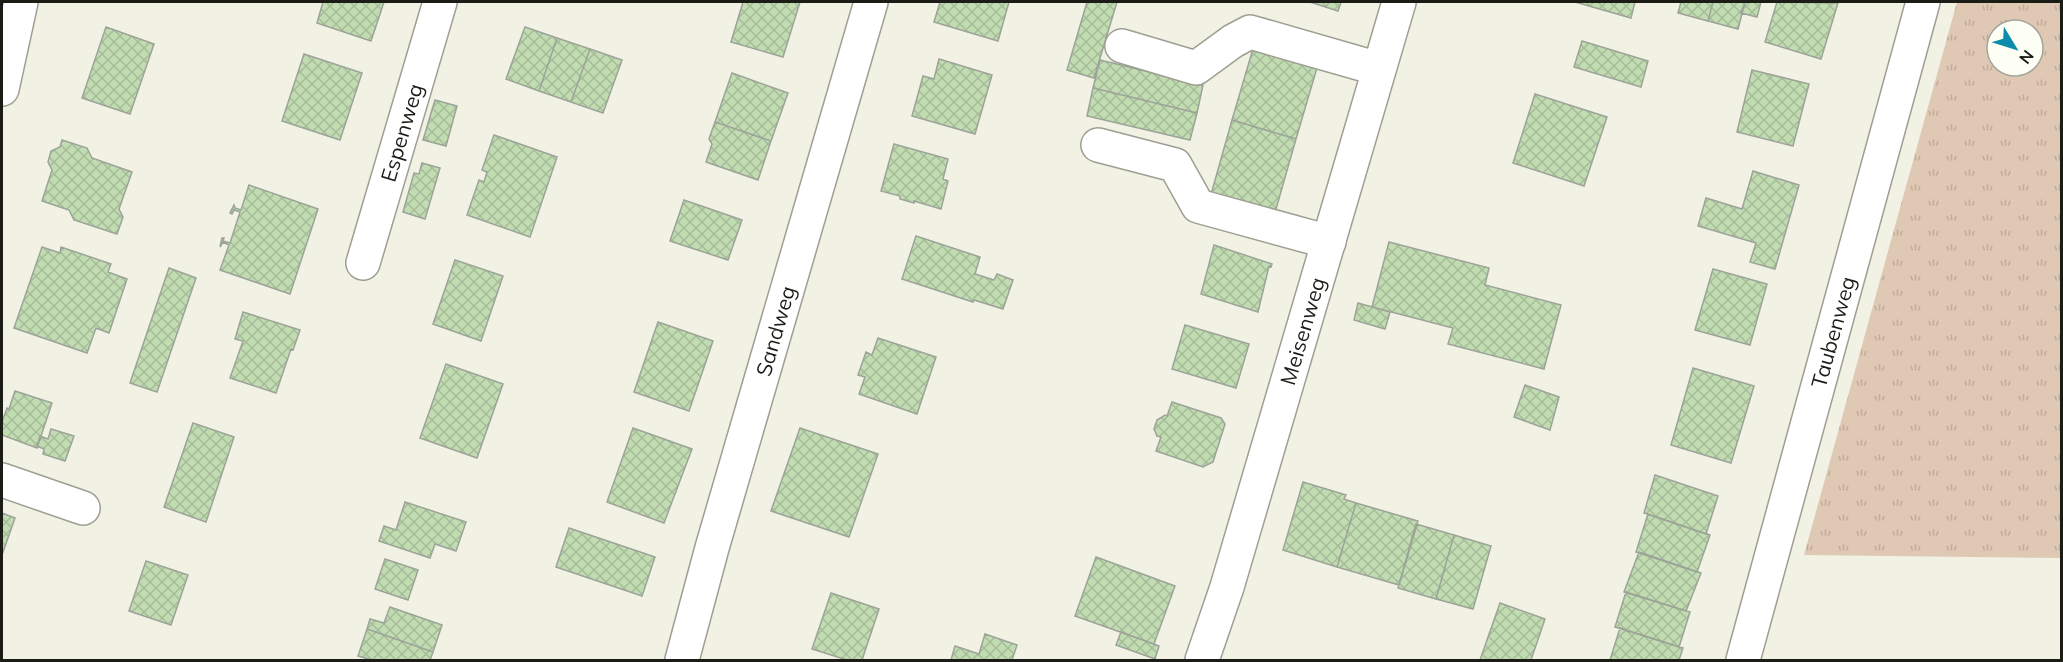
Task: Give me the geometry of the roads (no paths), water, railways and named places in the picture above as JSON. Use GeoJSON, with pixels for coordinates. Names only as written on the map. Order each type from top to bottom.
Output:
{"type":"FeatureCollection","features":[{"type":"Feature","properties":{"kind":"street"},"geometry":{"type":"LineString","coordinates":[[2,89],[21,2]]}},
{"type":"Feature","properties":{"kind":"street","name":"Espenweg"},"geometry":{"type":"LineString","coordinates":[[363,263],[440,2]]}},
{"type":"Feature","properties":{"kind":"street","name":"Sandweg"},"geometry":{"type":"LineString","coordinates":[[682,660],[721,517],[871,2]]}},
{"type":"Feature","properties":{"kind":"street","name":"Meisenweg"},"geometry":{"type":"LineString","coordinates":[[1202,660],[1227,587],[1399,2]]}},
{"type":"Feature","properties":{"kind":"street","name":"Taubenweg"},"geometry":{"type":"LineString","coordinates":[[1743,660],[1923,2]]}},
{"type":"Feature","properties":{"kind":"street"},"geometry":{"type":"LineString","coordinates":[[1122,46],[1196,68],[1233,41],[1250,32],[1379,69]]}},
{"type":"Feature","properties":{"kind":"street"},"geometry":{"type":"LineString","coordinates":[[1098,145],[1175,165],[1198,206],[1329,242]]}},
{"type":"Feature","properties":{"kind":"street"},"geometry":{"type":"LineString","coordinates":[[2,480],[83,508]]}}]}
